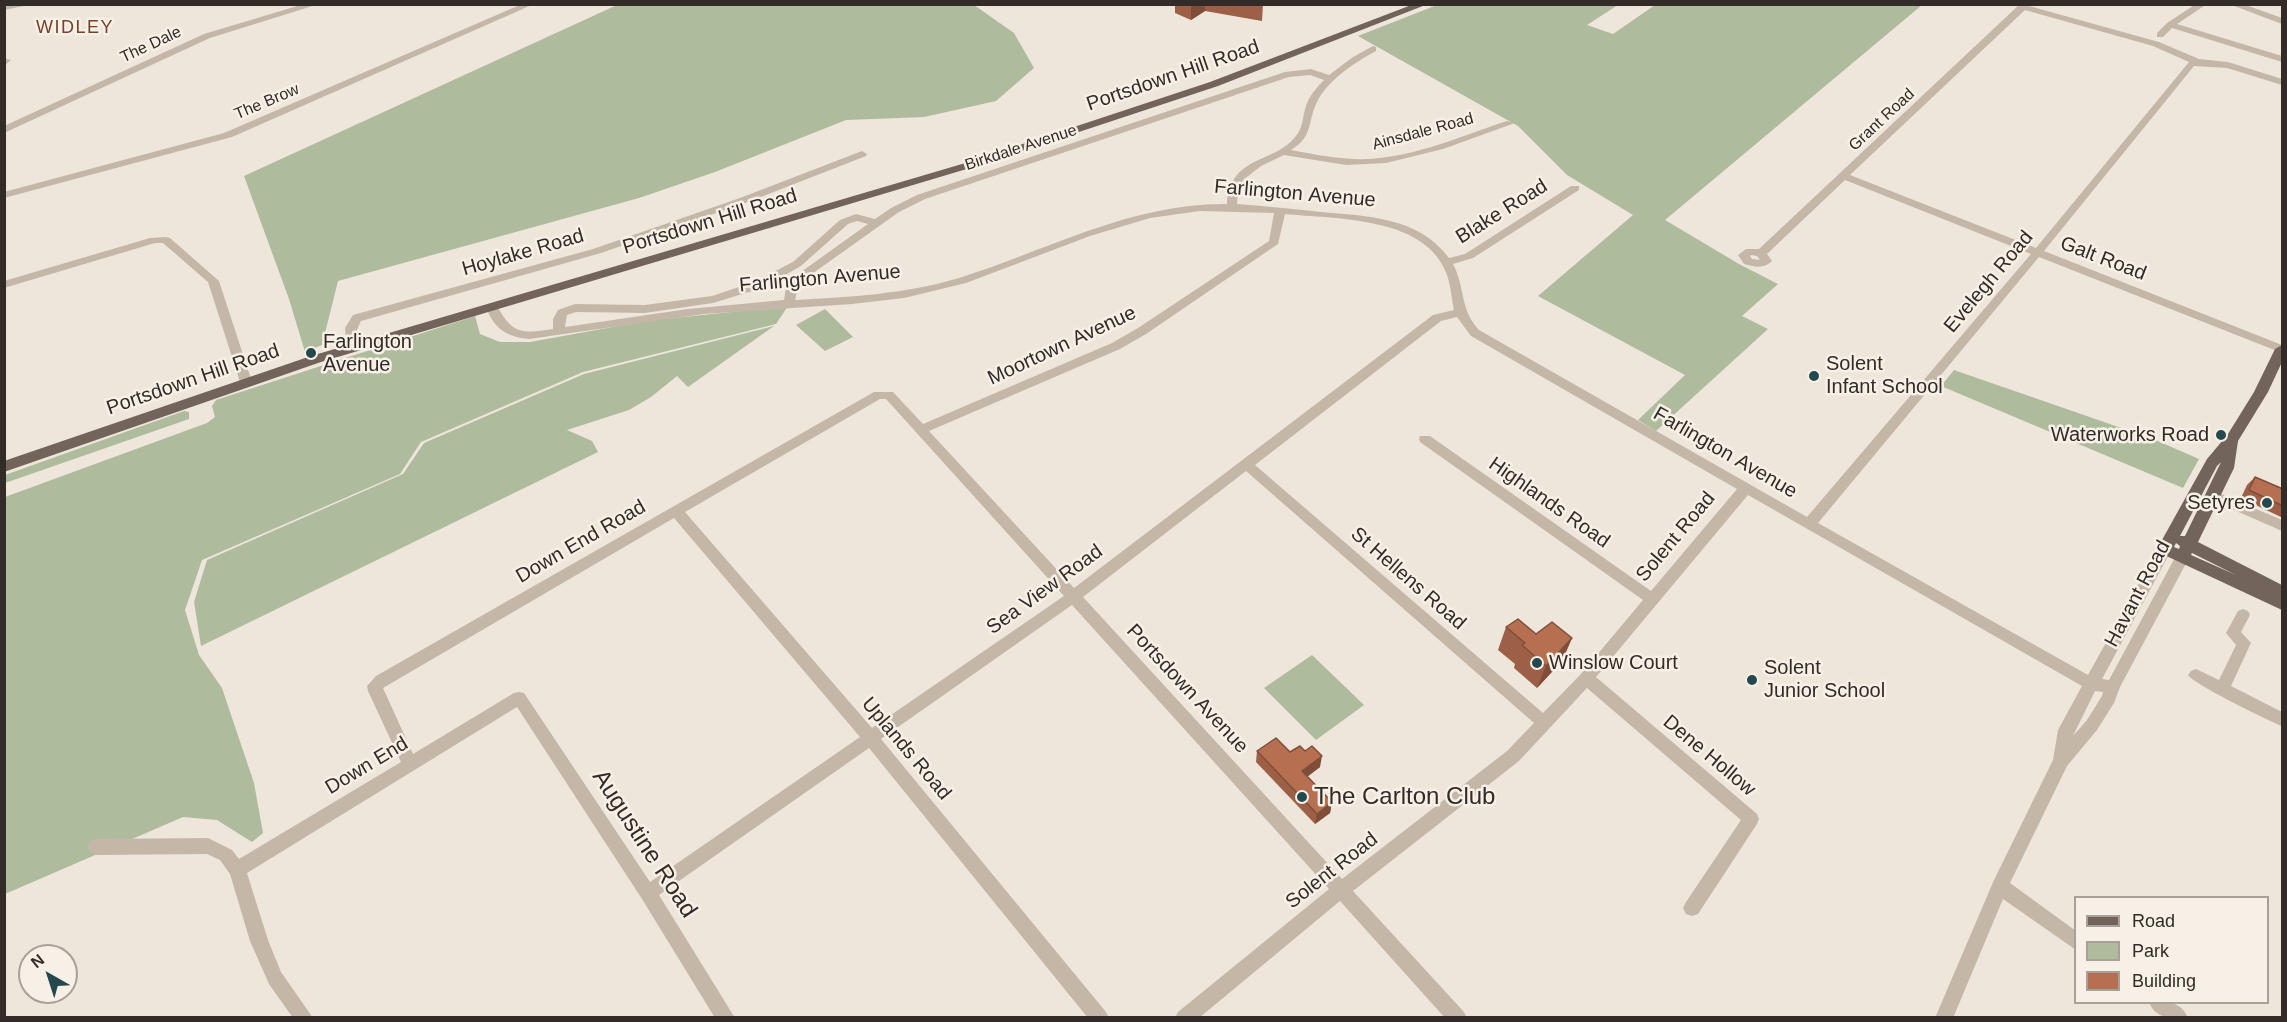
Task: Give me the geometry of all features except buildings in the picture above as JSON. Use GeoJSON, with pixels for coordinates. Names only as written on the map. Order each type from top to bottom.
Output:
{"type":"FeatureCollection","features":[{"type":"Feature","properties":{"kind":"main road","name":"Portsdown Hill Road"},"geometry":{"type":"LineString","coordinates":[[4,467],[246,382],[353,348],[966,166],[1214,84],[1424,4]]}},
{"type":"Feature","properties":{"kind":"main road","name":"Havant Road"},"geometry":{"type":"LineString","coordinates":[[2168,542],[2212,463],[2233,438],[2261,392],[2283,349]]}},
{"type":"Feature","properties":{"kind":"main road","name":"Havant Road"},"geometry":{"type":"LineString","coordinates":[[2186,550],[2227,468],[2233,438]]}},
{"type":"Feature","properties":{"kind":"main road"},"geometry":{"type":"LineString","coordinates":[[2168,542],[2283,592]]}},
{"type":"Feature","properties":{"kind":"main road"},"geometry":{"type":"LineString","coordinates":[[2186,550],[2283,604]]}},
{"type":"Feature","properties":{"kind":"street"},"geometry":{"type":"LineString","coordinates":[[4,8],[21,4]]}},
{"type":"Feature","properties":{"kind":"street","name":"The Dale"},"geometry":{"type":"LineString","coordinates":[[4,129],[207,36],[315,4]]}},
{"type":"Feature","properties":{"kind":"street","name":"The Brow"},"geometry":{"type":"LineString","coordinates":[[4,195],[228,135],[530,4]]}},
{"type":"Feature","properties":{"kind":"street"},"geometry":{"type":"LineString","coordinates":[[2160,35],[2170,25],[2203,4]]}},
{"type":"Feature","properties":{"kind":"street"},"geometry":{"type":"LineString","coordinates":[[2233,4],[2283,21]]}},
{"type":"Feature","properties":{"kind":"street"},"geometry":{"type":"LineString","coordinates":[[2024,6],[2156,45],[2197,62],[2228,64],[2283,82]]}},
{"type":"Feature","properties":{"kind":"street","name":"Grant Road"},"geometry":{"type":"LineString","coordinates":[[1761,253],[2024,6]]}},
{"type":"Feature","properties":{"kind":"street"},"geometry":{"type":"LineString","coordinates":[[2170,25],[2283,61],[2268,77]]}},
{"type":"Feature","properties":{"kind":"street"},"geometry":{"type":"LineString","coordinates":[[1232,207],[1232,196],[1239,177],[1255,164],[1281,151],[1303,135],[1313,101],[1353,59],[1373,49]]}},
{"type":"Feature","properties":{"kind":"street","name":"Evelegh Road"},"geometry":{"type":"LineString","coordinates":[[1808,525],[2037,253],[2190,64],[2197,62]]}},
{"type":"Feature","properties":{"kind":"street","name":"Birkdale Avenue"},"geometry":{"type":"LineString","coordinates":[[789,303],[792,288],[798,279],[877,223],[921,197],[1288,74],[1311,72],[1332,79]]}},
{"type":"Feature","properties":{"kind":"street","name":"Ainsdale Road"},"geometry":{"type":"LineString","coordinates":[[1281,151],[1341,161],[1370,162],[1409,155],[1500,123]]}},
{"type":"Feature","properties":{"kind":"street","name":"Hoylake Road"},"geometry":{"type":"LineString","coordinates":[[353,348],[350,328],[351,323],[357,318],[597,251],[744,200],[862,154]]}},
{"type":"Feature","properties":{"kind":"street","name":"Galt Road"},"geometry":{"type":"LineString","coordinates":[[1844,176],[2283,349]]}},
{"type":"Feature","properties":{"kind":"street","name":"Blake Road"},"geometry":{"type":"LineString","coordinates":[[1447,262],[1469,256],[1575,188]]}},
{"type":"Feature","properties":{"kind":"street","name":"Farlington Avenue"},"geometry":{"type":"LineString","coordinates":[[492,307],[496,320],[510,331],[522,334],[789,303],[872,298],[928,290],[968,278],[1123,221],[1183,209],[1232,207],[1390,224],[1417,235],[1439,252],[1447,262],[1455,283],[1459,313],[1475,333],[1808,525],[2091,683],[2102,687],[2113,686]]}},
{"type":"Feature","properties":{"kind":"street","name":"Moortown Avenue"},"geometry":{"type":"LineString","coordinates":[[922,429],[1116,346],[1142,331],[1274,242],[1280,211]]}},
{"type":"Feature","properties":{"kind":"street"},"geometry":{"type":"LineString","coordinates":[[560,331],[559,319],[562,314],[575,308],[645,309],[713,298],[758,285],[797,264],[844,222],[856,217],[877,223]]}},
{"type":"Feature","properties":{"kind":"street"},"geometry":{"type":"LineString","coordinates":[[4,285],[154,240],[166,240],[213,281],[246,382]]}},
{"type":"Feature","properties":{"kind":"street","name":"Sea View Road"},"geometry":{"type":"LineString","coordinates":[[648,893],[1073,596],[1437,318],[1459,313]]}},
{"type":"Feature","properties":{"kind":"street","name":"Portsdown Avenue"},"geometry":{"type":"LineString","coordinates":[[883,393],[893,397],[1458,1017]]}},
{"type":"Feature","properties":{"kind":"street","name":"Down End Road"},"geometry":{"type":"LineString","coordinates":[[410,765],[376,691],[375,686],[381,680],[883,393]]}},
{"type":"Feature","properties":{"kind":"street","name":"Highlands Road"},"geometry":{"type":"LineString","coordinates":[[1425,439],[1652,599]]}},
{"type":"Feature","properties":{"kind":"street","name":"St Hellens Road"},"geometry":{"type":"LineString","coordinates":[[1246,464],[1545,724]]}},
{"type":"Feature","properties":{"kind":"street","name":"Solent Road"},"geometry":{"type":"LineString","coordinates":[[1184,1017],[1342,889],[1513,756],[1586,678],[1745,489]]}},
{"type":"Feature","properties":{"kind":"street"},"geometry":{"type":"LineString","coordinates":[[2214,496],[2283,526]]}},
{"type":"Feature","properties":{"kind":"street","name":"Uplands Road"},"geometry":{"type":"LineString","coordinates":[[675,510],[870,737],[1100,1017]]}},
{"type":"Feature","properties":{"kind":"street","name":"Havant Road"},"geometry":{"type":"LineString","coordinates":[[2061,760],[2066,730],[2168,542]]}},
{"type":"Feature","properties":{"kind":"street","name":"Havant Road"},"geometry":{"type":"LineString","coordinates":[[1944,1017],[2000,886],[2061,760],[2092,725],[2109,698],[2113,686],[2186,550]]}},
{"type":"Feature","properties":{"kind":"street"},"geometry":{"type":"LineString","coordinates":[[2222,689],[2244,643],[2233,633],[2243,615]]}},
{"type":"Feature","properties":{"kind":"street"},"geometry":{"type":"LineString","coordinates":[[2196,675],[2283,719]]}},
{"type":"Feature","properties":{"kind":"street","name":"Dene Hollow"},"geometry":{"type":"LineString","coordinates":[[1586,678],[1752,819],[1692,908]]}},
{"type":"Feature","properties":{"kind":"street","name":"Down End"},"geometry":{"type":"LineString","coordinates":[[237,870],[519,698]]}},
{"type":"Feature","properties":{"kind":"street","name":"Augustine Road"},"geometry":{"type":"LineString","coordinates":[[519,698],[648,893],[726,1017]]}},
{"type":"Feature","properties":{"kind":"street"},"geometry":{"type":"LineString","coordinates":[[96,847],[208,846],[226,855],[237,870],[259,941],[275,978],[304,1017]]}},
{"type":"Feature","properties":{"kind":"street"},"geometry":{"type":"LineString","coordinates":[[2000,886],[2074,941]]}},
{"type":"Feature","properties":{"kind":"street"},"geometry":{"type":"LineString","coordinates":[[2161,1004],[2179,1017]]}},
{"type":"Feature","properties":{"kind":"green space"},"geometry":{"type":"Polygon","coordinates":[[[617,5],[974,5],[1014,33],[1034,68],[996,101],[924,117],[846,120],[715,172],[639,198],[338,281],[322,345],[305,352],[289,299],[244,176],[617,5]]]}},
{"type":"Feature","properties":{"kind":"green space"},"geometry":{"type":"Polygon","coordinates":[[[1437,5],[1618,5],[1587,25],[1613,34],[1655,5],[1922,5],[1665,220],[1739,264],[1778,284],[1742,316],[1768,329],[1656,431],[1638,420],[1685,375],[1538,296],[1633,215],[1567,175],[1518,126],[1358,36],[1437,5]]]}},
{"type":"Feature","properties":{"kind":"green space"},"geometry":{"type":"Polygon","coordinates":[[[788,306],[776,324],[583,372],[421,442],[400,474],[202,560],[185,610],[199,655],[222,688],[254,783],[263,833],[252,842],[217,820],[183,817],[5,894],[5,497],[207,423],[215,417],[212,406],[216,400],[475,316],[480,334],[500,342],[530,342],[646,321],[788,306]]]}},
{"type":"Feature","properties":{"kind":"green space"},"geometry":{"type":"Polygon","coordinates":[[[825,309],[853,337],[825,351],[796,325],[825,309]]]}},
{"type":"Feature","properties":{"kind":"green space"},"geometry":{"type":"Polygon","coordinates":[[[774,326],[688,387],[677,376],[651,397],[629,410],[567,430],[592,441],[598,452],[201,646],[194,602],[207,560],[403,474],[424,443],[584,374],[774,326]]]}},
{"type":"Feature","properties":{"kind":"green space"},"geometry":{"type":"Polygon","coordinates":[[[1954,370],[2153,439],[2199,459],[2183,488],[1941,386],[1954,370]]]}},
{"type":"Feature","properties":{"kind":"green space"},"geometry":{"type":"Polygon","coordinates":[[[184,411],[189,412],[189,419],[5,483],[5,475],[184,411]]]}},
{"type":"Feature","properties":{"kind":"green space"},"geometry":{"type":"Polygon","coordinates":[[[1312,655],[1364,705],[1316,740],[1264,688],[1312,655]]]}},
{"type":"Feature","properties":{"kind":"place","name":"Farlington Avenue"},"geometry":{"type":"Point","coordinates":[311,353]}},
{"type":"Feature","properties":{"kind":"place","name":"Solent Infant School"},"geometry":{"type":"Point","coordinates":[1814,376]}},
{"type":"Feature","properties":{"kind":"place","name":"Waterworks Road"},"geometry":{"type":"Point","coordinates":[2221,435]}},
{"type":"Feature","properties":{"kind":"place","name":"Setyres"},"geometry":{"type":"Point","coordinates":[2267,503]}},
{"type":"Feature","properties":{"kind":"place","name":"Winslow Court"},"geometry":{"type":"Point","coordinates":[1537,663]}},
{"type":"Feature","properties":{"kind":"place","name":"Solent Junior School"},"geometry":{"type":"Point","coordinates":[1752,680]}},
{"type":"Feature","properties":{"kind":"place","name":"The Carlton Club"},"geometry":{"type":"Point","coordinates":[1302,797]}},
{"type":"Feature","properties":{"kind":"district","name":"WIDLEY"},"geometry":{"type":"Point","coordinates":[75,28]}}]}
